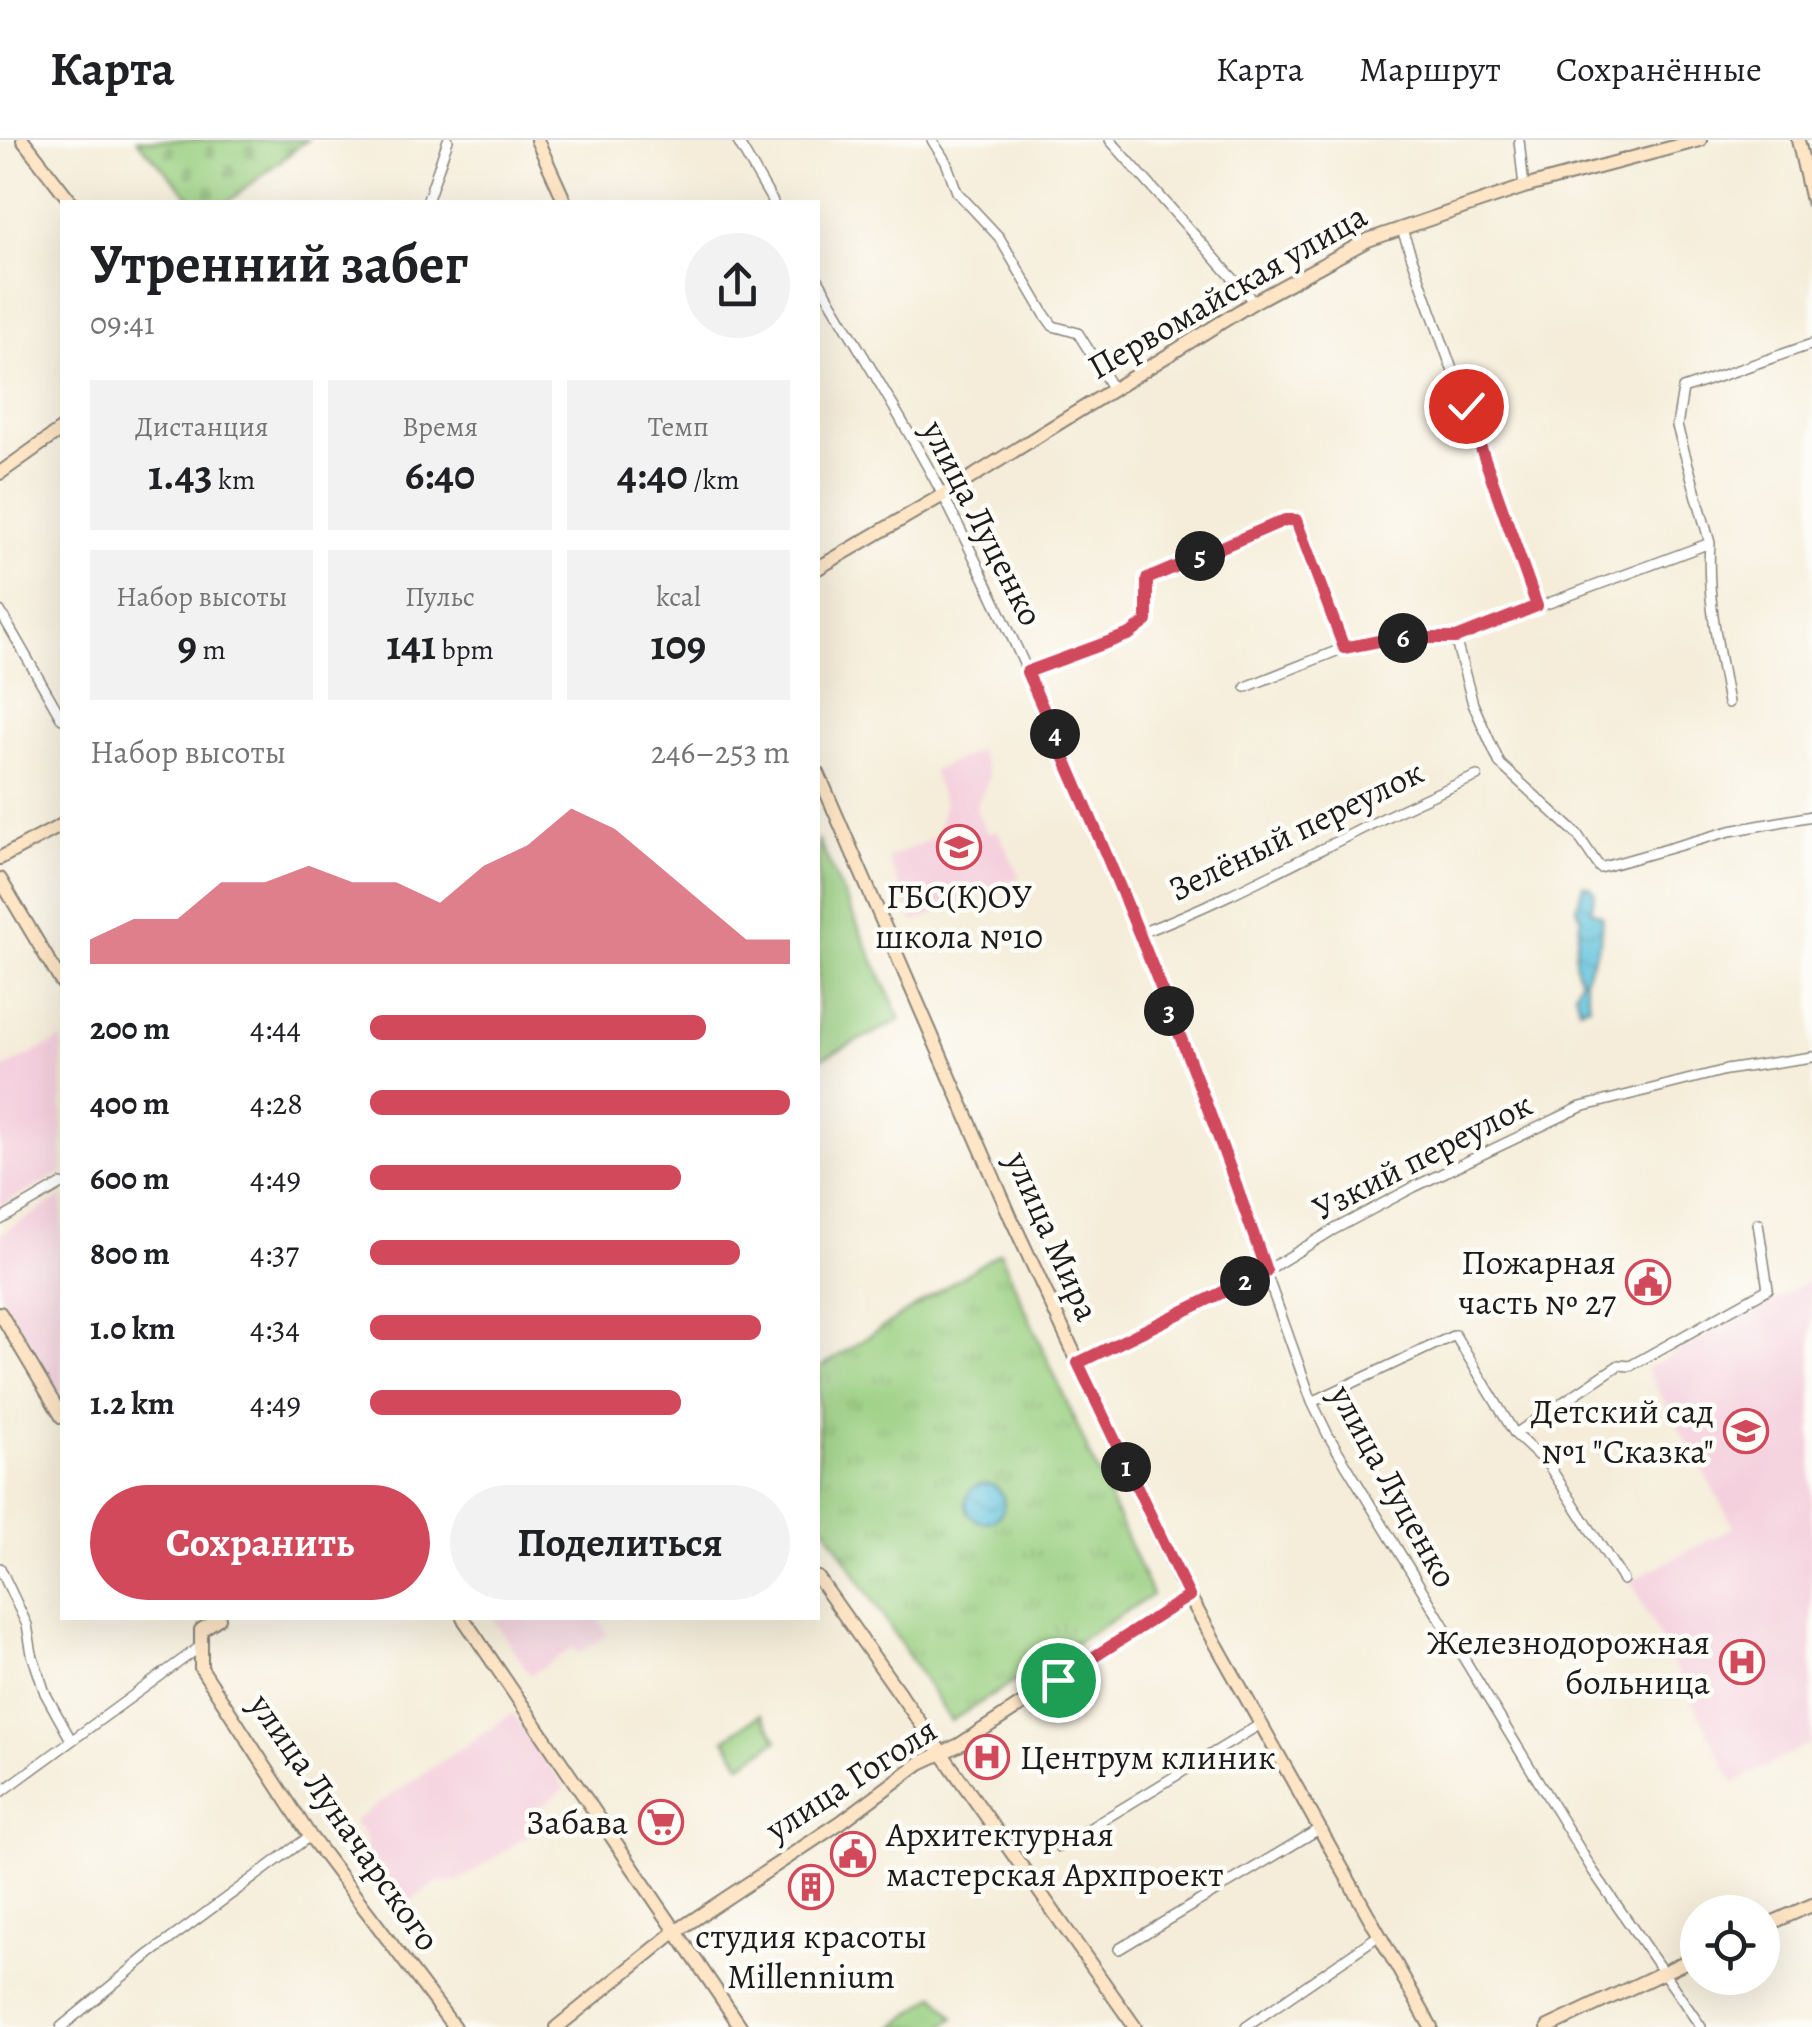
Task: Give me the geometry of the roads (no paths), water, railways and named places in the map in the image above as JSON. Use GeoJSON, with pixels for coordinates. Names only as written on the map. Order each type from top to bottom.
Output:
{"type":"FeatureCollection","features":[{"type":"Feature","properties":{"kind":"street"},"geometry":{"type":"LineString","coordinates":[[24,140],[69,200]]}},
{"type":"Feature","properties":{"kind":"street"},"geometry":{"type":"LineString","coordinates":[[427,200],[448,140]]}},
{"type":"Feature","properties":{"kind":"street"},"geometry":{"type":"LineString","coordinates":[[537,140],[565,200]]}},
{"type":"Feature","properties":{"kind":"street"},"geometry":{"type":"LineString","coordinates":[[737,140],[772,200]]}},
{"type":"Feature","properties":{"kind":"street"},"geometry":{"type":"LineString","coordinates":[[932,140],[946,162],[957,192],[1000,238],[1044,315],[1053,326],[1078,333],[1112,389]]}},
{"type":"Feature","properties":{"kind":"street"},"geometry":{"type":"LineString","coordinates":[[1110,140],[1254,302]]}},
{"type":"Feature","properties":{"kind":"street"},"geometry":{"type":"LineString","coordinates":[[1519,140],[1524,187]]}},
{"type":"Feature","properties":{"kind":"street","name":"Первомайская улица"},"geometry":{"type":"LineString","coordinates":[[820,567],[1254,302],[1368,240],[1524,187],[1700,140]]}},
{"type":"Feature","properties":{"kind":"street"},"geometry":{"type":"LineString","coordinates":[[1798,140],[1812,201]]}},
{"type":"Feature","properties":{"kind":"street"},"geometry":{"type":"LineString","coordinates":[[1402,227],[1537,606]]}},
{"type":"Feature","properties":{"kind":"street","name":"улица Луценко"},"geometry":{"type":"LineString","coordinates":[[820,282],[943,495],[1084,799],[1230,1164],[1312,1402],[1477,1684],[1593,1871],[1701,2027]]}},
{"type":"Feature","properties":{"kind":"street"},"geometry":{"type":"LineString","coordinates":[[1728,703],[1716,636],[1710,543],[1677,426],[1683,389],[1812,344]]}},
{"type":"Feature","properties":{"kind":"street"},"geometry":{"type":"LineString","coordinates":[[0,474],[60,430]]}},
{"type":"Feature","properties":{"kind":"street"},"geometry":{"type":"LineString","coordinates":[[1027,672],[1130,634],[1147,621],[1147,579],[1285,520],[1296,520],[1344,648]]}},
{"type":"Feature","properties":{"kind":"street"},"geometry":{"type":"LineString","coordinates":[[1246,687],[1344,648],[1394,638],[1456,638],[1710,543]]}},
{"type":"Feature","properties":{"kind":"street"},"geometry":{"type":"LineString","coordinates":[[0,610],[60,715]]}},
{"type":"Feature","properties":{"kind":"street"},"geometry":{"type":"LineString","coordinates":[[1456,638],[1472,704],[1497,766],[1577,834],[1600,868],[1730,831],[1812,816]]}},
{"type":"Feature","properties":{"kind":"street","name":"Зелёный переулок"},"geometry":{"type":"LineString","coordinates":[[1138,934],[1246,888],[1368,825],[1477,776]]}},
{"type":"Feature","properties":{"kind":"street","name":"улица Мира"},"geometry":{"type":"LineString","coordinates":[[820,779],[1010,1218],[1189,1596],[1430,2027]]}},
{"type":"Feature","properties":{"kind":"street"},"geometry":{"type":"LineString","coordinates":[[0,858],[60,826]]}},
{"type":"Feature","properties":{"kind":"street"},"geometry":{"type":"LineString","coordinates":[[0,879],[60,979]]}},
{"type":"Feature","properties":{"kind":"street","name":"Узкий переулок"},"geometry":{"type":"LineString","coordinates":[[1078,1363],[1266,1271],[1414,1187],[1580,1107],[1726,1070],[1812,1057]]}},
{"type":"Feature","properties":{"kind":"street"},"geometry":{"type":"LineString","coordinates":[[0,1220],[60,1185]]}},
{"type":"Feature","properties":{"kind":"street"},"geometry":{"type":"LineString","coordinates":[[1515,1434],[1618,1366],[1630,1366],[1768,1289],[1758,1223]]}},
{"type":"Feature","properties":{"kind":"street"},"geometry":{"type":"LineString","coordinates":[[0,1313],[60,1414]]}},
{"type":"Feature","properties":{"kind":"street"},"geometry":{"type":"LineString","coordinates":[[1312,1402],[1455,1334],[1515,1434],[1549,1466],[1623,1580]]}},
{"type":"Feature","properties":{"kind":"street"},"geometry":{"type":"LineString","coordinates":[[0,1568],[27,1625],[45,1694],[71,1740]]}},
{"type":"Feature","properties":{"kind":"street"},"geometry":{"type":"LineString","coordinates":[[820,1581],[1136,2027]]}},
{"type":"Feature","properties":{"kind":"street","name":"улица Гоголя"},"geometry":{"type":"LineString","coordinates":[[556,2027],[675,1932],[841,1822],[897,1779],[1189,1596]]}},
{"type":"Feature","properties":{"kind":"street"},"geometry":{"type":"LineString","coordinates":[[464,1620],[741,2027]]}},
{"type":"Feature","properties":{"kind":"street","name":"улица Луначарского"},"geometry":{"type":"LineString","coordinates":[[197,1624],[201,1668],[310,1836],[454,2027]]}},
{"type":"Feature","properties":{"kind":"street"},"geometry":{"type":"LineString","coordinates":[[0,1794],[201,1646]]}},
{"type":"Feature","properties":{"kind":"street"},"geometry":{"type":"LineString","coordinates":[[1059,1847],[1259,1725]]}},
{"type":"Feature","properties":{"kind":"street"},"geometry":{"type":"LineString","coordinates":[[1120,1950],[1319,1829]]}},
{"type":"Feature","properties":{"kind":"street"},"geometry":{"type":"LineString","coordinates":[[62,2027],[150,1954],[310,1836]]}},
{"type":"Feature","properties":{"kind":"street"},"geometry":{"type":"LineString","coordinates":[[1780,1919],[1812,1906]]}},
{"type":"Feature","properties":{"kind":"street"},"geometry":{"type":"LineString","coordinates":[[1246,2027],[1378,1936]]}},
{"type":"Feature","properties":{"kind":"street"},"geometry":{"type":"LineString","coordinates":[[1548,2027],[1680,1964]]}},
{"type":"Feature","properties":{"kind":"water"},"geometry":{"type":"Polygon","coordinates":[[[1583,885],[1595,893],[1591,910],[1602,916],[1600,942],[1584,979],[1590,1005],[1579,1008],[1575,992],[1580,979],[1575,956],[1581,917],[1577,908],[1583,885]]]}},
{"type":"Feature","properties":{"kind":"water"},"geometry":{"type":"Polygon","coordinates":[[[985,1484],[999,1489],[1004,1503],[999,1517],[985,1522],[971,1517],[966,1503],[971,1489],[985,1484]]]}},
{"type":"Feature","properties":{"kind":"place","name":"ГБС(К)ОУ школа №10"},"geometry":{"type":"Point","coordinates":[959,847]}},
{"type":"Feature","properties":{"kind":"place","name":"Пожарная часть № 27"},"geometry":{"type":"Point","coordinates":[1648,1282]}},
{"type":"Feature","properties":{"kind":"place","name":"Детский сад №1 \"Сказка\""},"geometry":{"type":"Point","coordinates":[1746,1431]}},
{"type":"Feature","properties":{"kind":"place","name":"Железнодорожная больница"},"geometry":{"type":"Point","coordinates":[1742,1662]}},
{"type":"Feature","properties":{"kind":"place","name":"Центрум клиник"},"geometry":{"type":"Point","coordinates":[987,1757]}},
{"type":"Feature","properties":{"kind":"place","name":"Забава"},"geometry":{"type":"Point","coordinates":[661,1822]}},
{"type":"Feature","properties":{"kind":"place","name":"Архитектурная мастерская Архпроект"},"geometry":{"type":"Point","coordinates":[853,1854]}},
{"type":"Feature","properties":{"kind":"place","name":"студия красоты Millennium"},"geometry":{"type":"Point","coordinates":[811,1887]}}]}
